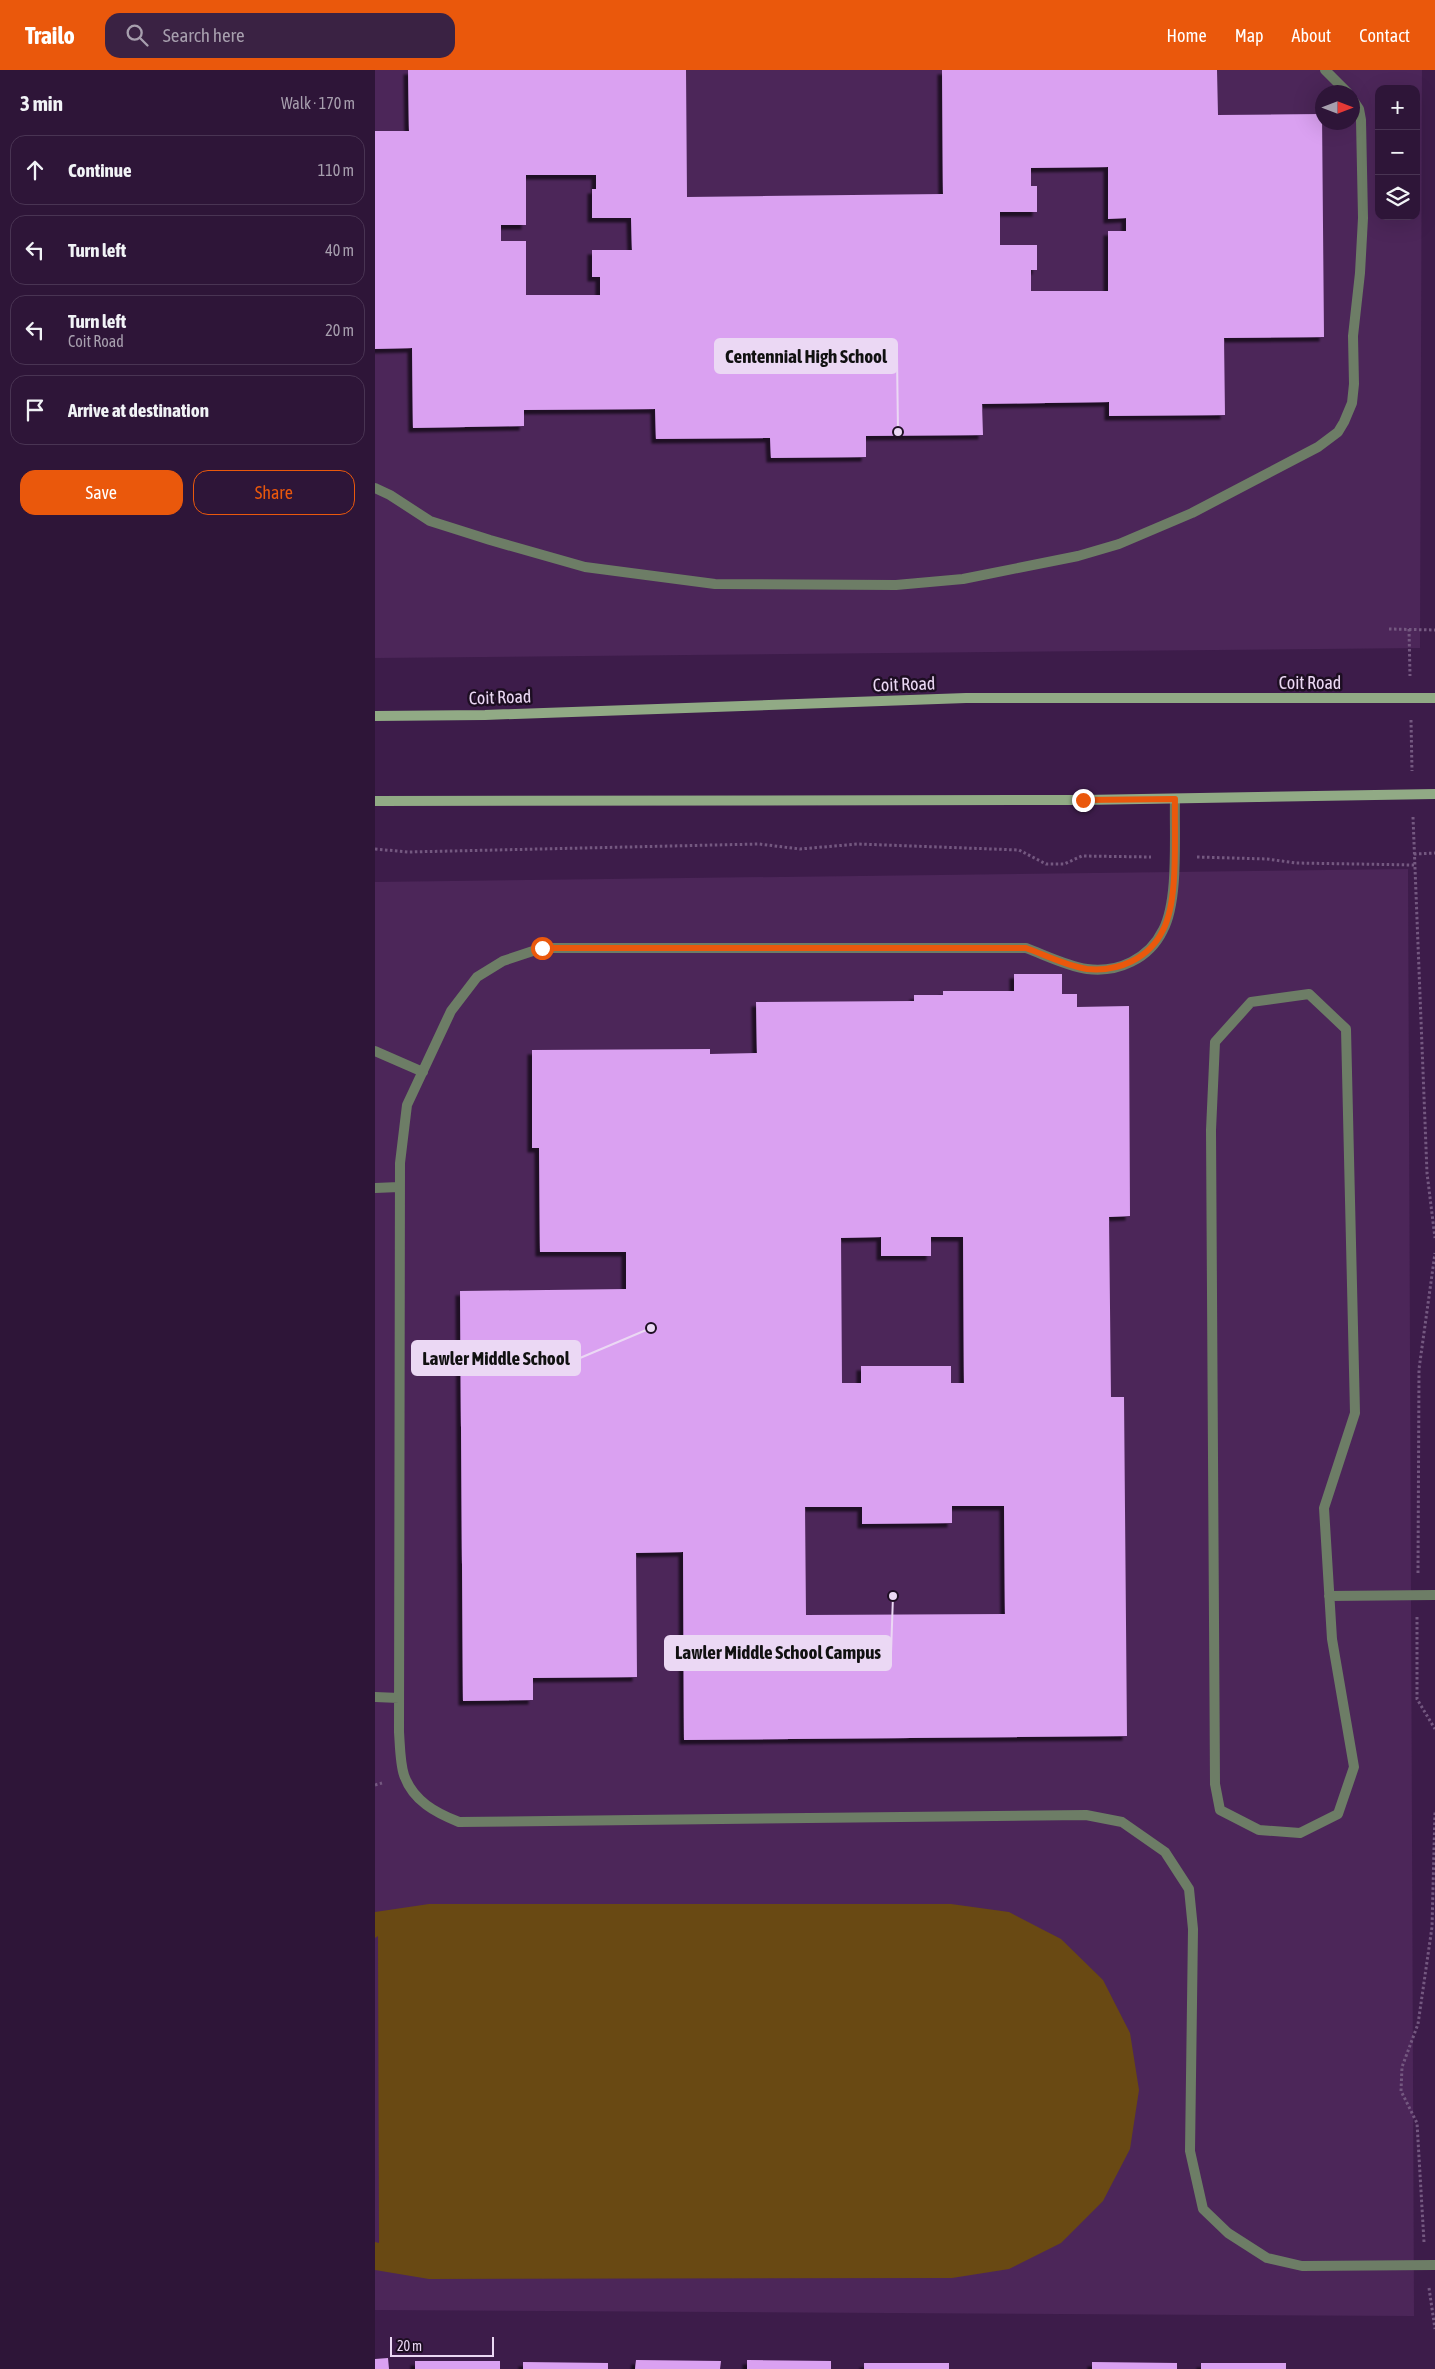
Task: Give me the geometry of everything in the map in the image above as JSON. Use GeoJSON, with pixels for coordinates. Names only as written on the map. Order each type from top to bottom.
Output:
{"type":"FeatureCollection","features":[{"type":"Feature","properties":{"kind":"main road","name":"Coit Road"},"geometry":{"type":"LineString","coordinates":[[375,716],[966,698],[1435,698]]}},
{"type":"Feature","properties":{"kind":"main road"},"geometry":{"type":"LineString","coordinates":[[375,801],[1175,799],[1435,794]]}},
{"type":"Feature","properties":{"kind":"lane"},"geometry":{"type":"LineString","coordinates":[[1325,70],[1340,85]]}},
{"type":"Feature","properties":{"kind":"lane"},"geometry":{"type":"LineString","coordinates":[[375,488],[431,520],[490,540],[585,567],[715,584],[896,585],[963,579],[1078,556],[1119,544],[1156,530],[1318,447],[1338,432],[1344,422],[1352,403],[1353,336],[1360,273],[1363,218],[1360,114]]}},
{"type":"Feature","properties":{"kind":"lane"},"geometry":{"type":"LineString","coordinates":[[1175,799],[1172,898],[1163,930],[1145,954],[1123,967],[1087,969],[1026,948],[542,948],[503,961],[477,976],[451,1011],[407,1105],[399,1187],[399,1732],[404,1775],[417,1797],[436,1813],[459,1822],[1086,1815],[1122,1822],[1165,1852],[1189,1889],[1193,1929],[1190,2151],[1203,2208],[1229,2233],[1267,2258],[1302,2266],[1430,2265]]}},
{"type":"Feature","properties":{"kind":"lane"},"geometry":{"type":"LineString","coordinates":[[1309,994],[1346,1029],[1355,1413],[1324,1508],[1329,1596],[1332,1639],[1354,1767],[1338,1814],[1300,1833],[1259,1830],[1220,1810],[1215,1784],[1211,1130],[1215,1042],[1251,1002],[1309,994]]}},
{"type":"Feature","properties":{"kind":"lane"},"geometry":{"type":"LineString","coordinates":[[375,1051],[423,1072]]}},
{"type":"Feature","properties":{"kind":"lane"},"geometry":{"type":"LineString","coordinates":[[375,1188],[399,1187]]}},
{"type":"Feature","properties":{"kind":"lane"},"geometry":{"type":"LineString","coordinates":[[1329,1596],[1435,1595]]}},
{"type":"Feature","properties":{"kind":"lane"},"geometry":{"type":"LineString","coordinates":[[375,1697],[399,1698]]}},
{"type":"Feature","properties":{"kind":"path"},"geometry":{"type":"LineString","coordinates":[[1389,629],[1435,630]]}},
{"type":"Feature","properties":{"kind":"path"},"geometry":{"type":"LineString","coordinates":[[1409,629],[1414,865],[1427,1174],[1435,1238]]}},
{"type":"Feature","properties":{"kind":"path"},"geometry":{"type":"LineString","coordinates":[[375,849],[408,852],[759,844],[800,849],[858,844],[1019,850],[1046,864],[1064,864],[1082,856],[1267,859],[1295,863],[1414,865]]}},
{"type":"Feature","properties":{"kind":"path"},"geometry":{"type":"LineString","coordinates":[[1414,854],[1435,853]]}},
{"type":"Feature","properties":{"kind":"path"},"geometry":{"type":"LineString","coordinates":[[1435,1253],[1419,1369],[1417,1596],[1417,1698],[1435,1729]]}},
{"type":"Feature","properties":{"kind":"path"},"geometry":{"type":"LineString","coordinates":[[1435,1812],[1432,1927],[1418,2024],[1403,2067],[1401,2091],[1417,2124],[1435,2329]]}},
{"type":"Feature","properties":{"kind":"shaded area"},"geometry":{"type":"Polygon","coordinates":[[[375,70],[1422,70],[1420,648],[375,658],[375,70]]]}},
{"type":"Feature","properties":{"kind":"shaded area"},"geometry":{"type":"Polygon","coordinates":[[[1408,869],[1414,2316],[375,2310],[375,882],[1408,869]]]}},
{"type":"Feature","properties":{"kind":"shaded area"},"geometry":{"type":"Polygon","coordinates":[[[429,1904],[951,1904],[1009,1912],[1061,1939],[1103,1980],[1130,2033],[1139,2090],[1130,2149],[1103,2201],[1061,2243],[1009,2269],[952,2278],[429,2279],[375,2270],[375,2242],[379,2243],[378,1936],[375,1938],[375,1912],[429,1904]]]}},
{"type":"Feature","properties":{"kind":"building"},"geometry":{"type":"Polygon","coordinates":[[[408,70],[686,70],[687,197],[943,194],[942,70],[1217,70],[1218,115],[1315,114],[1315,130],[1322,130],[1324,337],[1224,338],[1225,415],[1109,416],[1109,402],[982,404],[983,435],[866,436],[866,457],[771,458],[770,438],[656,439],[655,409],[524,410],[524,426],[413,428],[412,348],[375,349],[375,131],[409,131],[408,70]],[[1108,167],[1031,168],[1031,186],[1037,186],[1037,212],[1000,212],[1000,245],[1037,245],[1037,270],[1031,270],[1031,291],[1108,291],[1108,231],[1126,231],[1126,218],[1108,219],[1108,167]],[[526,175],[526,225],[501,225],[501,241],[526,241],[526,295],[600,295],[600,277],[592,277],[592,250],[632,250],[631,218],[592,218],[592,189],[596,189],[596,175],[526,175]]]}},
{"type":"Feature","properties":{"kind":"building"},"geometry":{"type":"Polygon","coordinates":[[[1014,974],[1062,974],[1062,994],[1077,994],[1077,1007],[1129,1006],[1130,1216],[1109,1217],[1111,1397],[1124,1397],[1127,1736],[684,1740],[683,1552],[636,1553],[637,1677],[533,1678],[533,1700],[463,1701],[460,1291],[626,1289],[626,1252],[540,1252],[539,1148],[532,1148],[532,1050],[710,1049],[710,1054],[757,1053],[756,1002],[914,1001],[914,995],[943,995],[943,991],[1014,991],[1014,974]],[[881,1237],[841,1238],[842,1383],[861,1383],[861,1366],[951,1366],[951,1383],[964,1383],[963,1237],[931,1237],[931,1256],[881,1256],[881,1237]],[[952,1506],[952,1523],[862,1524],[862,1507],[805,1507],[806,1615],[1005,1614],[1004,1506],[952,1506]]]}},
{"type":"Feature","properties":{"kind":"building"},"geometry":{"type":"Polygon","coordinates":[[[388,2358],[389,2369],[375,2369],[375,2359],[388,2358]]]}},
{"type":"Feature","properties":{"kind":"building"},"geometry":{"type":"Polygon","coordinates":[[[636,2360],[721,2361],[720,2369],[635,2369],[636,2360]]]}},
{"type":"Feature","properties":{"kind":"building"},"geometry":{"type":"Polygon","coordinates":[[[747,2360],[831,2361],[831,2369],[747,2369],[747,2360]]]}},
{"type":"Feature","properties":{"kind":"building"},"geometry":{"type":"Polygon","coordinates":[[[415,2361],[500,2361],[500,2369],[415,2369],[415,2361]]]}},
{"type":"Feature","properties":{"kind":"building"},"geometry":{"type":"Polygon","coordinates":[[[523,2362],[608,2363],[608,2369],[523,2369],[523,2362]]]}},
{"type":"Feature","properties":{"kind":"building"},"geometry":{"type":"Polygon","coordinates":[[[1092,2362],[1177,2363],[1177,2369],[1092,2369],[1092,2362]]]}},
{"type":"Feature","properties":{"kind":"building"},"geometry":{"type":"Polygon","coordinates":[[[864,2363],[949,2363],[949,2369],[864,2369],[864,2363]]]}},
{"type":"Feature","properties":{"kind":"building"},"geometry":{"type":"Polygon","coordinates":[[[1201,2363],[1286,2363],[1286,2369],[1201,2369],[1201,2363]]]}},
{"type":"Feature","properties":{"kind":"place","name":"Centennial High School"},"geometry":{"type":"Point","coordinates":[898,432]}},
{"type":"Feature","properties":{"kind":"place","name":"Lawler Middle School"},"geometry":{"type":"Point","coordinates":[651,1328]}},
{"type":"Feature","properties":{"kind":"place","name":"Lawler Middle School Campus"},"geometry":{"type":"Point","coordinates":[893,1596]}},
{"type":"Feature","properties":{"kind":"route"},"geometry":{"type":"LineString","coordinates":[[542,948],[1026,948],[1087,969],[1123,967],[1145,954],[1163,930],[1172,898],[1175,799],[1083,800]]}}]}
